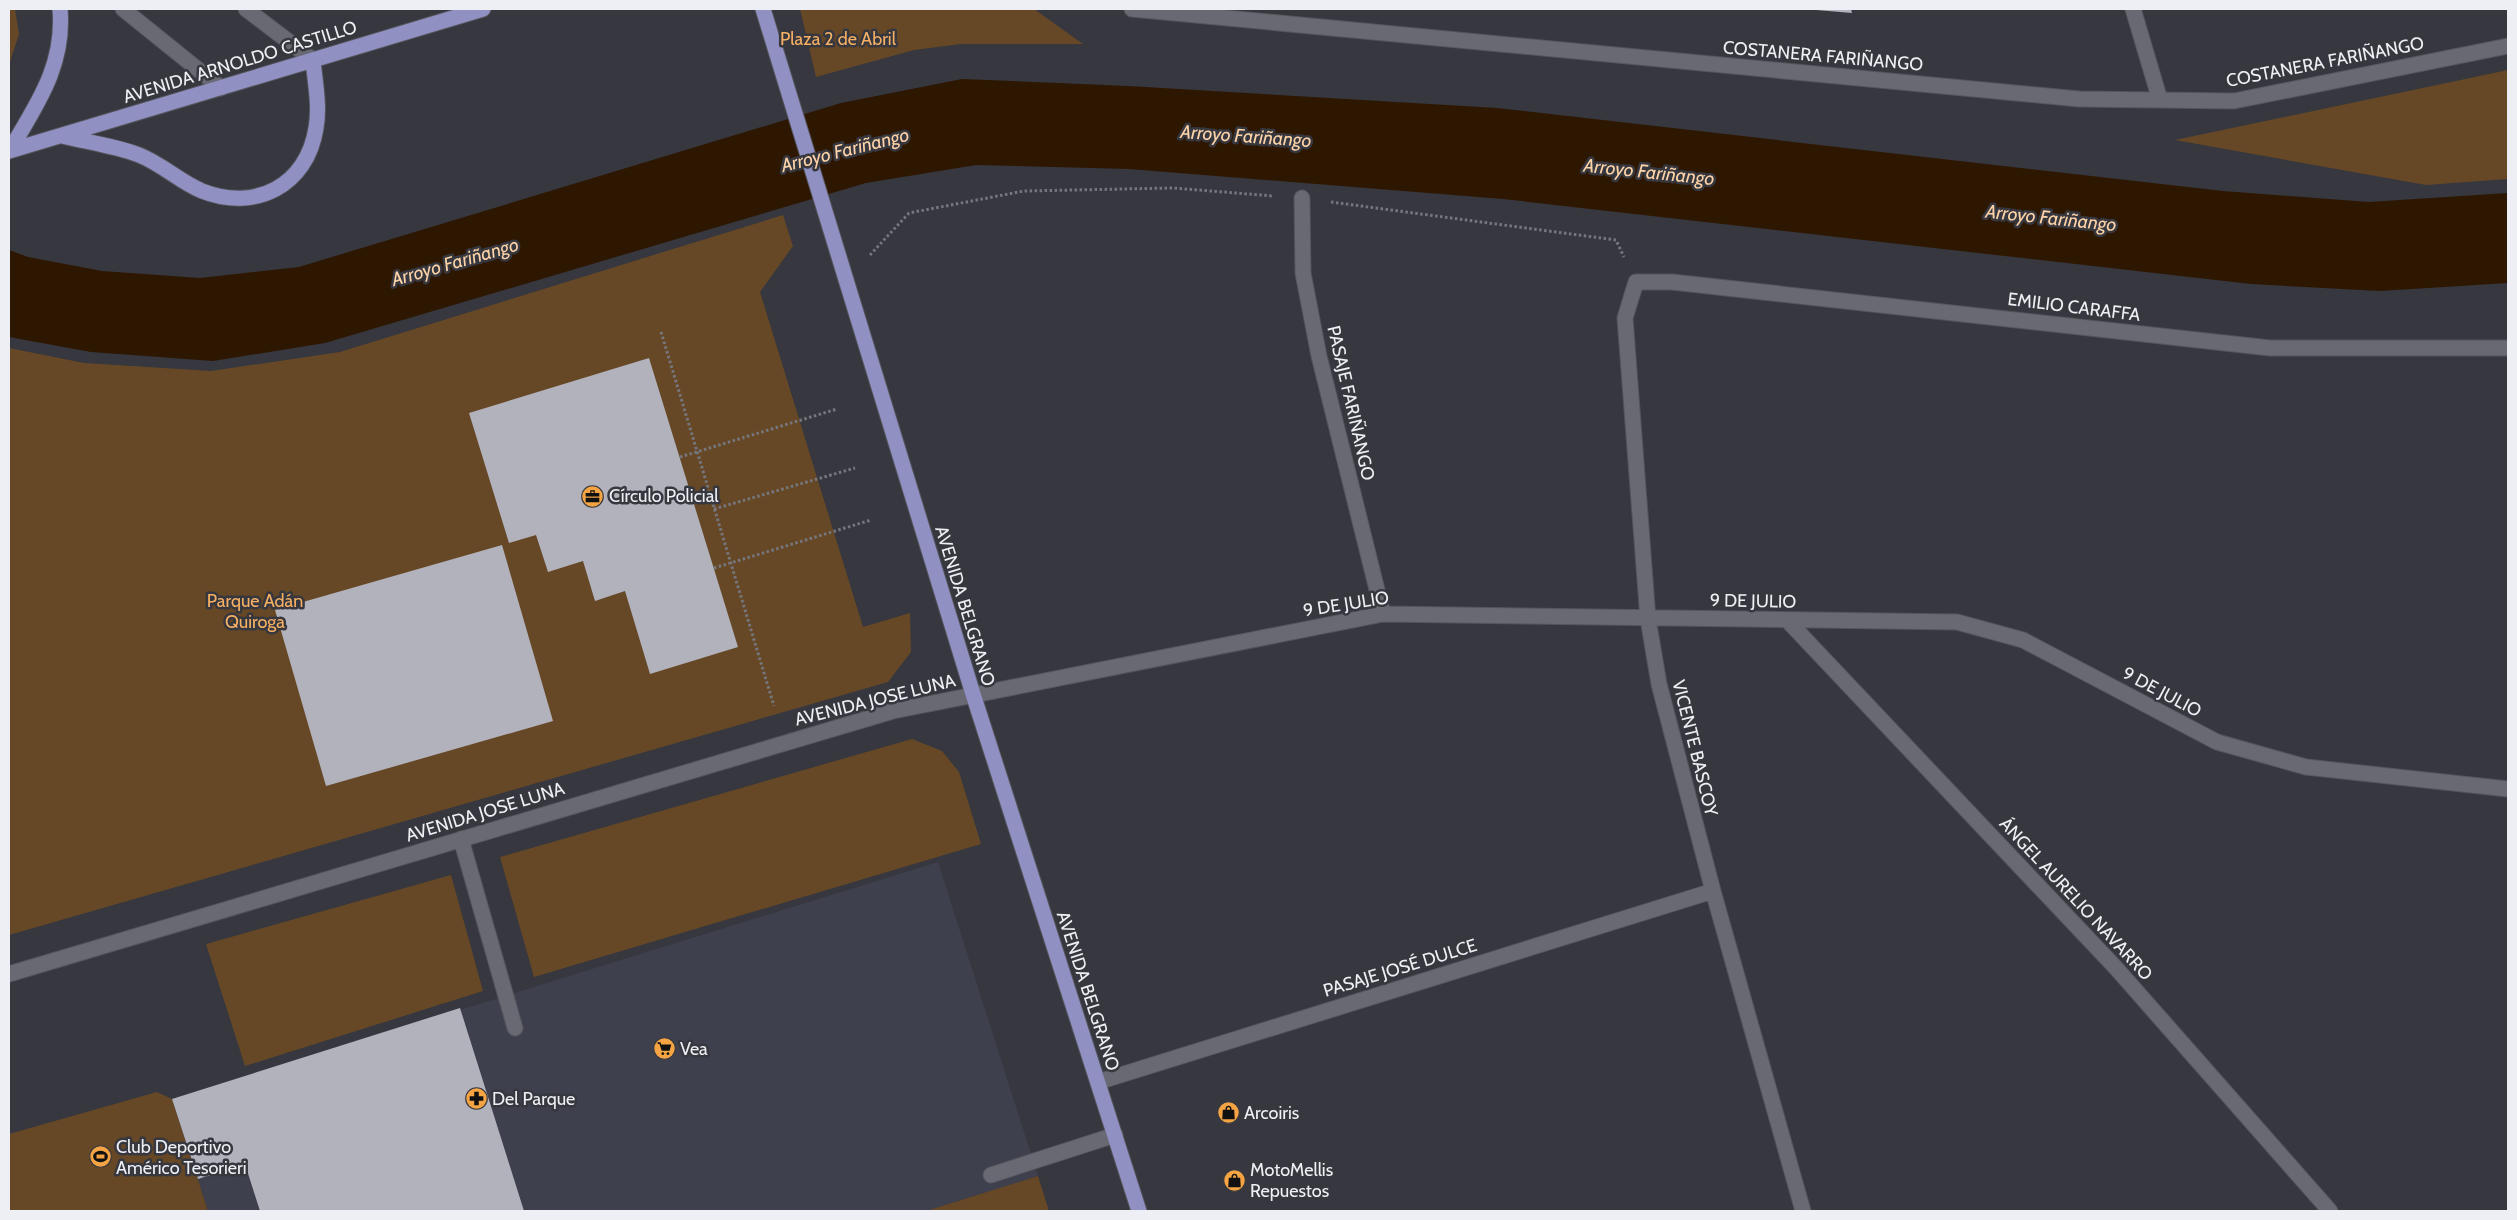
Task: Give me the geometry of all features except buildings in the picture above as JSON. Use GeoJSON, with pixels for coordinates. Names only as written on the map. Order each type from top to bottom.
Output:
{"type":"FeatureCollection","features":[{"type":"Feature","properties":{"kind":"main road"},"geometry":{"type":"LineString","coordinates":[[10,151],[49,83],[56,61],[62,21],[60,9]]}},
{"type":"Feature","properties":{"kind":"main road","name":"AVENIDA ARNOLDO CASTILLO"},"geometry":{"type":"LineString","coordinates":[[10,151],[483,9]]}},
{"type":"Feature","properties":{"kind":"main road","name":"AVENIDA BELGRANO"},"geometry":{"type":"LineString","coordinates":[[763,9],[973,694],[1139,1211]]}},
{"type":"Feature","properties":{"kind":"main road"},"geometry":{"type":"LineString","coordinates":[[59,135],[139,155],[166,168],[201,190],[231,199],[261,196],[292,180],[307,157],[316,129],[317,103],[313,60]]}},
{"type":"Feature","properties":{"kind":"street"},"geometry":{"type":"LineString","coordinates":[[123,9],[221,88]]}},
{"type":"Feature","properties":{"kind":"street"},"geometry":{"type":"LineString","coordinates":[[246,9],[313,60]]}},
{"type":"Feature","properties":{"kind":"street","name":"COSTANERA FARIÑANGO"},"geometry":{"type":"LineString","coordinates":[[1132,9],[2079,99],[2234,101],[2508,46]]}},
{"type":"Feature","properties":{"kind":"street"},"geometry":{"type":"LineString","coordinates":[[2133,9],[2160,100]]}},
{"type":"Feature","properties":{"kind":"street","name":"PASAJE FARIÑANGO"},"geometry":{"type":"LineString","coordinates":[[1302,198],[1305,282],[1319,356],[1383,614]]}},
{"type":"Feature","properties":{"kind":"street","name":"EMILIO CARAFFA"},"geometry":{"type":"LineString","coordinates":[[1636,282],[1692,284],[2270,348],[2508,348]]}},
{"type":"Feature","properties":{"kind":"street","name":"VICENTE BASCOY"},"geometry":{"type":"LineString","coordinates":[[1636,282],[1625,318],[1648,619],[1659,684],[1713,890],[1803,1211]]}},
{"type":"Feature","properties":{"kind":"street","name":"9 DE JULIO"},"geometry":{"type":"LineString","coordinates":[[973,694],[1383,614],[1957,622],[2023,640],[2217,742],[2306,767],[2508,789]]}},
{"type":"Feature","properties":{"kind":"street","name":"ÁNGEL AURELIO NAVARRO"},"geometry":{"type":"LineString","coordinates":[[1787,620],[2116,968],[2330,1211]]}},
{"type":"Feature","properties":{"kind":"street","name":"AVENIDA JOSE LUNA"},"geometry":{"type":"LineString","coordinates":[[9,974],[893,711],[973,694]]}},
{"type":"Feature","properties":{"kind":"street"},"geometry":{"type":"LineString","coordinates":[[461,839],[515,1028]]}},
{"type":"Feature","properties":{"kind":"street","name":"PASAJE JOSÉ DULCE"},"geometry":{"type":"LineString","coordinates":[[1098,1082],[1713,890]]}},
{"type":"Feature","properties":{"kind":"street"},"geometry":{"type":"LineString","coordinates":[[991,1175],[1115,1135]]}},
{"type":"Feature","properties":{"kind":"path"},"geometry":{"type":"LineString","coordinates":[[846,281],[909,213],[1024,191],[1174,188],[1302,198],[1616,240],[1636,282]]}},
{"type":"Feature","properties":{"kind":"path"},"geometry":{"type":"LineString","coordinates":[[661,332],[774,706]]}},
{"type":"Feature","properties":{"kind":"path"},"geometry":{"type":"LineString","coordinates":[[680,458],[836,409]]}},
{"type":"Feature","properties":{"kind":"path"},"geometry":{"type":"LineString","coordinates":[[714,508],[855,468]]}},
{"type":"Feature","properties":{"kind":"path"},"geometry":{"type":"LineString","coordinates":[[714,568],[871,520]]}},
{"type":"Feature","properties":{"kind":"shaded area","name":"Vea"},"geometry":{"type":"Polygon","coordinates":[[[938,862],[1038,1176],[926,1211],[208,1211],[172,1099],[938,862]]]}},
{"type":"Feature","properties":{"kind":"green space"},"geometry":{"type":"Polygon","coordinates":[[[9,9],[15,9],[19,34],[9,65],[9,9]]]}},
{"type":"Feature","properties":{"kind":"green space","name":"Plaza 2 de Abril"},"geometry":{"type":"Polygon","coordinates":[[[800,9],[1034,9],[1083,44],[961,44],[914,50],[816,77],[800,9]]]}},
{"type":"Feature","properties":{"kind":"green space"},"geometry":{"type":"Polygon","coordinates":[[[2508,70],[2508,179],[2426,185],[2175,140],[2508,70]]]}},
{"type":"Feature","properties":{"kind":"green space","name":"Parque Adán Quiroga"},"geometry":{"type":"Polygon","coordinates":[[[783,215],[793,246],[760,292],[863,627],[910,613],[911,652],[888,682],[9,935],[9,348],[84,363],[211,371],[340,352],[783,215]]]}},
{"type":"Feature","properties":{"kind":"green space"},"geometry":{"type":"Polygon","coordinates":[[[912,739],[942,751],[959,772],[981,844],[534,977],[500,857],[912,739]]]}},
{"type":"Feature","properties":{"kind":"green space"},"geometry":{"type":"Polygon","coordinates":[[[451,875],[483,991],[245,1066],[206,944],[451,875]]]}},
{"type":"Feature","properties":{"kind":"green space","name":"Club Deportivo Américo Tesorieri"},"geometry":{"type":"Polygon","coordinates":[[[157,1092],[172,1099],[208,1211],[9,1211],[9,1134],[157,1092]]]}},
{"type":"Feature","properties":{"kind":"green space"},"geometry":{"type":"Polygon","coordinates":[[[1038,1176],[1049,1211],[926,1211],[1038,1176]]]}},
{"type":"Feature","properties":{"kind":"water","name":"Arroyo Fariñango"},"geometry":{"type":"Polygon","coordinates":[[[962,79],[1128,86],[1497,108],[2223,191],[2369,202],[2508,193],[2508,283],[2380,291],[2251,284],[1503,199],[1129,169],[976,165],[866,183],[325,343],[213,361],[91,352],[9,337],[9,250],[28,257],[102,271],[200,278],[299,267],[841,103],[962,79]]]}},
{"type":"Feature","properties":{"kind":"place","name":"Círculo Policial"},"geometry":{"type":"Point","coordinates":[593,496]}},
{"type":"Feature","properties":{"kind":"place","name":"Vea"},"geometry":{"type":"Point","coordinates":[664,1049]}},
{"type":"Feature","properties":{"kind":"place","name":"Del Parque"},"geometry":{"type":"Point","coordinates":[476,1099]}},
{"type":"Feature","properties":{"kind":"place","name":"Arcoiris"},"geometry":{"type":"Point","coordinates":[1228,1113]}},
{"type":"Feature","properties":{"kind":"place","name":"Club Deportivo Américo Tesorieri"},"geometry":{"type":"Point","coordinates":[100,1157]}},
{"type":"Feature","properties":{"kind":"place","name":"MotoMellis Repuestos"},"geometry":{"type":"Point","coordinates":[1234,1180]}}]}
